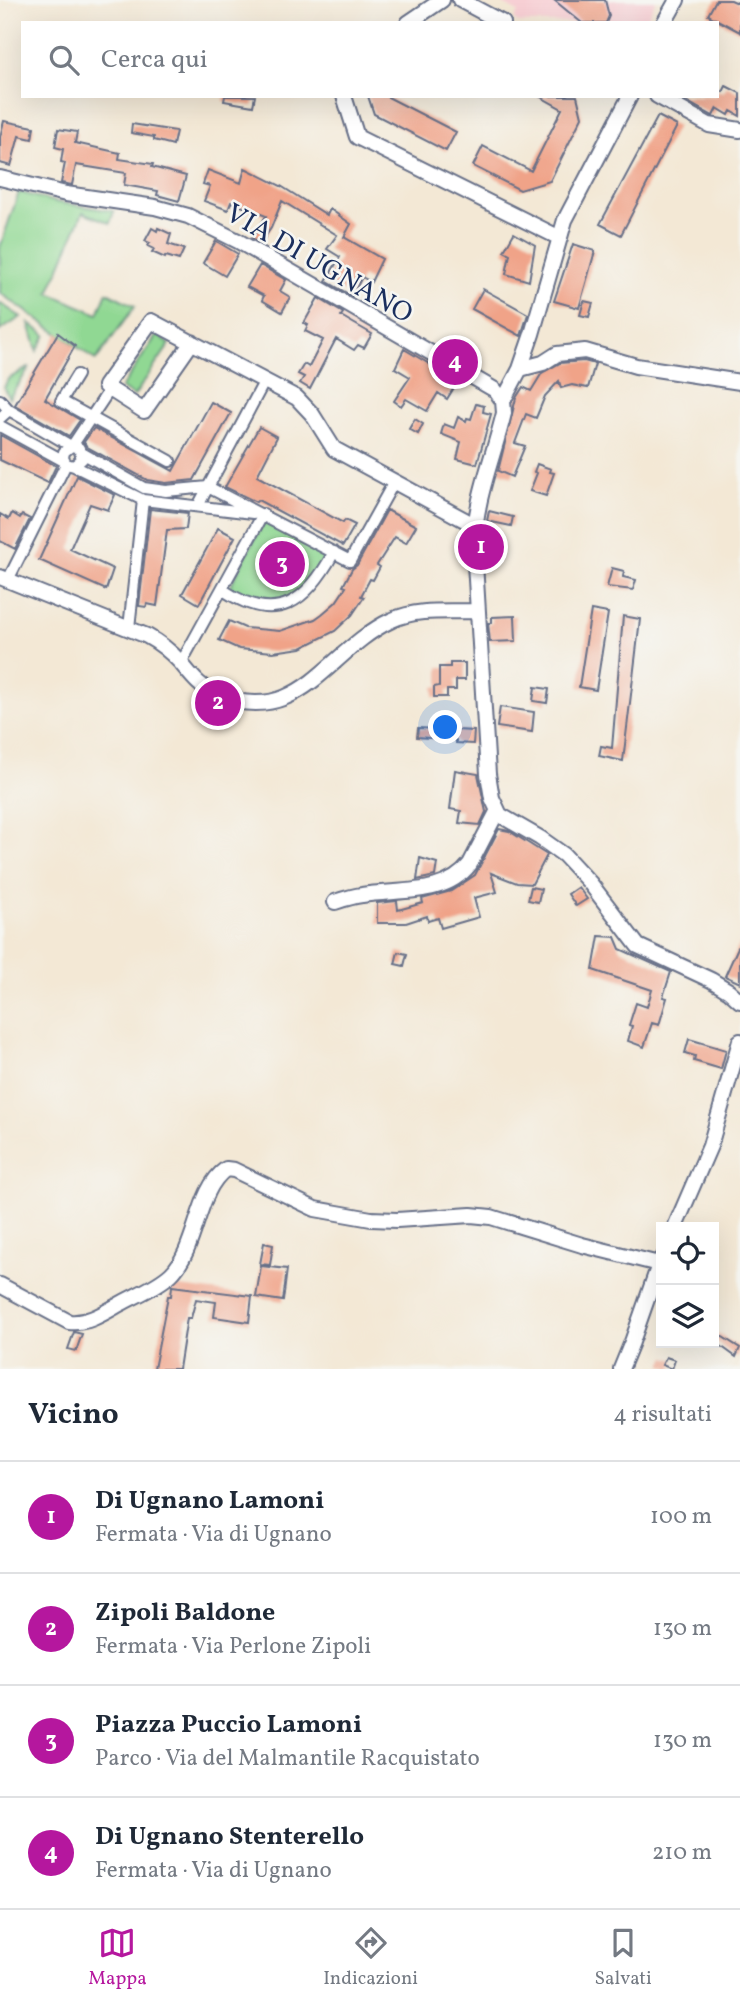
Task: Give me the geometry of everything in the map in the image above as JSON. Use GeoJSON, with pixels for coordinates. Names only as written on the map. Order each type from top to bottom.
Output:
{"type":"FeatureCollection","features":[{"type":"Feature","properties":{"kind":"street"},"geometry":{"type":"LineString","coordinates":[[411,21],[442,0]]}},
{"type":"Feature","properties":{"kind":"street"},"geometry":{"type":"LineString","coordinates":[[460,0],[499,21]]}},
{"type":"Feature","properties":{"kind":"street"},"geometry":{"type":"LineString","coordinates":[[665,21],[677,0]]}},
{"type":"Feature","properties":{"kind":"street"},"geometry":{"type":"LineString","coordinates":[[674,21],[683,0]]}},
{"type":"Feature","properties":{"kind":"street"},"geometry":{"type":"LineString","coordinates":[[345,98],[357,137],[560,238]]}},
{"type":"Feature","properties":{"kind":"street"},"geometry":{"type":"LineString","coordinates":[[629,98],[565,220],[533,334],[520,369],[503,401],[503,415],[482,485],[474,524],[476,611],[489,787],[497,812],[564,855],[590,883],[638,946],[711,980],[729,991],[740,1002]]}},
{"type":"Feature","properties":{"kind":"street"},"geometry":{"type":"LineString","coordinates":[[661,98],[709,125],[740,130]]}},
{"type":"Feature","properties":{"kind":"street","name":"VIA DI UGNANO"},"geometry":{"type":"LineString","coordinates":[[0,178],[66,194],[155,207],[188,216],[238,241],[494,389],[503,401]]}},
{"type":"Feature","properties":{"kind":"street"},"geometry":{"type":"LineString","coordinates":[[192,342],[144,411],[105,386],[151,321],[192,342],[264,382],[297,398],[305,405],[334,449],[474,524]]}},
{"type":"Feature","properties":{"kind":"street"},"geometry":{"type":"LineString","coordinates":[[520,369],[542,363],[557,354],[585,351],[636,366],[740,382]]}},
{"type":"Feature","properties":{"kind":"street"},"geometry":{"type":"LineString","coordinates":[[77,375],[61,401],[170,461]]}},
{"type":"Feature","properties":{"kind":"street"},"geometry":{"type":"LineString","coordinates":[[198,506],[264,382]]}},
{"type":"Feature","properties":{"kind":"street"},"geometry":{"type":"LineString","coordinates":[[110,389],[75,448],[64,452],[68,463],[4,579],[158,642],[181,663],[197,683],[216,694],[245,702],[271,702],[287,698],[306,687],[390,621],[416,613],[476,611]]}},
{"type":"Feature","properties":{"kind":"street"},"geometry":{"type":"LineString","coordinates":[[0,400],[9,410],[144,488],[166,491],[208,487],[350,561],[394,482]]}},
{"type":"Feature","properties":{"kind":"street"},"geometry":{"type":"LineString","coordinates":[[0,418],[9,410]]}},
{"type":"Feature","properties":{"kind":"street"},"geometry":{"type":"LineString","coordinates":[[0,426],[143,500],[263,514]]}},
{"type":"Feature","properties":{"kind":"street"},"geometry":{"type":"LineString","coordinates":[[68,463],[80,462],[75,448]]}},
{"type":"Feature","properties":{"kind":"street"},"geometry":{"type":"LineString","coordinates":[[129,628],[143,500]]}},
{"type":"Feature","properties":{"kind":"street"},"geometry":{"type":"LineString","coordinates":[[181,663],[263,514]]}},
{"type":"Feature","properties":{"kind":"street"},"geometry":{"type":"LineString","coordinates":[[223,590],[238,600],[277,607],[297,600],[316,582],[334,552]]}},
{"type":"Feature","properties":{"kind":"street"},"geometry":{"type":"LineString","coordinates":[[335,902],[362,895],[414,891],[451,879],[464,871],[470,863],[497,812]]}},
{"type":"Feature","properties":{"kind":"street"},"geometry":{"type":"LineString","coordinates":[[677,1222],[710,1146],[740,1041]]}},
{"type":"Feature","properties":{"kind":"street"},"geometry":{"type":"LineString","coordinates":[[0,1285],[69,1322],[79,1323],[94,1318],[172,1273],[193,1235],[211,1187],[219,1174],[226,1169],[234,1170],[315,1209],[371,1219],[471,1215],[491,1217],[582,1245],[656,1261]]}},
{"type":"Feature","properties":{"kind":"street"},"geometry":{"type":"LineString","coordinates":[[621,1369],[656,1273]]}},
{"type":"Feature","properties":{"kind":"shaded area"},"geometry":{"type":"Polygon","coordinates":[[[496,0],[656,0],[646,21],[516,21],[518,12],[496,0]]]}},
{"type":"Feature","properties":{"kind":"green space"},"geometry":{"type":"Polygon","coordinates":[[[19,192],[55,202],[114,211],[110,223],[83,212],[49,293],[98,314],[107,292],[135,306],[96,360],[0,293],[0,247],[19,192]]]}},
{"type":"Feature","properties":{"kind":"green space"},"geometry":{"type":"Polygon","coordinates":[[[0,303],[21,317],[0,331],[0,303]]]}},
{"type":"Feature","properties":{"kind":"green space"},"geometry":{"type":"Polygon","coordinates":[[[29,323],[46,335],[37,351],[29,323]]]}},
{"type":"Feature","properties":{"kind":"green space"},"geometry":{"type":"Polygon","coordinates":[[[157,335],[170,344],[134,396],[121,388],[157,335]]]}},
{"type":"Feature","properties":{"kind":"green space"},"geometry":{"type":"Polygon","coordinates":[[[30,367],[9,398],[4,388],[8,379],[30,367]]]}},
{"type":"Feature","properties":{"kind":"green space"},"geometry":{"type":"Polygon","coordinates":[[[264,521],[328,555],[302,589],[276,603],[256,601],[228,590],[264,521]]]}},
{"type":"Feature","properties":{"kind":"building"},"geometry":{"type":"Polygon","coordinates":[[[554,0],[605,0],[609,16],[607,21],[580,21],[554,0]]]}},
{"type":"Feature","properties":{"kind":"building"},"geometry":{"type":"Polygon","coordinates":[[[716,0],[731,0],[740,4],[740,32],[708,15],[716,0]]]}},
{"type":"Feature","properties":{"kind":"building"},"geometry":{"type":"Polygon","coordinates":[[[726,86],[740,93],[740,116],[731,111],[729,115],[717,108],[713,116],[681,98],[719,98],[719,91],[723,92],[726,86]]]}},
{"type":"Feature","properties":{"kind":"building"},"geometry":{"type":"Polygon","coordinates":[[[225,98],[255,98],[253,106],[224,101],[225,98]]]}},
{"type":"Feature","properties":{"kind":"building"},"geometry":{"type":"Polygon","coordinates":[[[369,98],[390,98],[456,132],[446,151],[374,114],[369,98]]]}},
{"type":"Feature","properties":{"kind":"building"},"geometry":{"type":"Polygon","coordinates":[[[543,98],[577,98],[582,117],[550,181],[520,190],[473,166],[483,146],[531,171],[562,109],[543,98]]]}},
{"type":"Feature","properties":{"kind":"building"},"geometry":{"type":"Polygon","coordinates":[[[658,116],[677,126],[621,235],[600,224],[658,116]]]}},
{"type":"Feature","properties":{"kind":"building"},"geometry":{"type":"Polygon","coordinates":[[[4,121],[34,127],[32,139],[19,136],[11,166],[0,163],[0,137],[4,121]]]}},
{"type":"Feature","properties":{"kind":"building"},"geometry":{"type":"Polygon","coordinates":[[[132,124],[176,131],[173,145],[154,140],[154,137],[131,133],[132,124]]]}},
{"type":"Feature","properties":{"kind":"building"},"geometry":{"type":"Polygon","coordinates":[[[58,129],[77,132],[75,143],[120,153],[119,159],[153,164],[152,167],[186,176],[179,201],[157,195],[158,191],[124,185],[126,173],[76,165],[72,185],[61,183],[65,163],[61,162],[63,149],[55,147],[58,129]]]}},
{"type":"Feature","properties":{"kind":"building"},"geometry":{"type":"Polygon","coordinates":[[[245,168],[281,186],[327,215],[330,209],[351,224],[344,237],[382,259],[371,282],[362,277],[352,296],[326,281],[340,257],[327,249],[337,235],[282,201],[271,228],[261,243],[252,238],[266,216],[231,202],[228,210],[204,201],[210,186],[203,184],[208,170],[241,183],[245,168]]]}},
{"type":"Feature","properties":{"kind":"building"},"geometry":{"type":"Polygon","coordinates":[[[152,228],[171,234],[168,244],[184,249],[179,260],[152,252],[154,249],[145,241],[152,228]]]}},
{"type":"Feature","properties":{"kind":"building"},"geometry":{"type":"Polygon","coordinates":[[[514,233],[535,245],[529,281],[506,274],[510,254],[504,251],[514,233]]]}},
{"type":"Feature","properties":{"kind":"building"},"geometry":{"type":"Polygon","coordinates":[[[216,241],[238,254],[225,276],[203,263],[216,241]]]}},
{"type":"Feature","properties":{"kind":"building"},"geometry":{"type":"Polygon","coordinates":[[[573,244],[595,251],[579,308],[554,301],[573,244]]]}},
{"type":"Feature","properties":{"kind":"building"},"geometry":{"type":"Polygon","coordinates":[[[260,265],[286,280],[280,291],[290,297],[282,312],[262,300],[264,296],[247,287],[260,265]]]}},
{"type":"Feature","properties":{"kind":"building"},"geometry":{"type":"Polygon","coordinates":[[[483,289],[528,314],[521,336],[472,309],[483,289]]]}},
{"type":"Feature","properties":{"kind":"building"},"geometry":{"type":"Polygon","coordinates":[[[318,298],[343,313],[341,316],[372,334],[364,348],[358,345],[354,350],[336,339],[310,389],[300,383],[304,377],[298,374],[304,364],[309,367],[323,340],[305,331],[308,325],[304,323],[318,298]]]}},
{"type":"Feature","properties":{"kind":"building"},"geometry":{"type":"Polygon","coordinates":[[[584,301],[593,303],[589,317],[580,315],[584,301]]]}},
{"type":"Feature","properties":{"kind":"building"},"geometry":{"type":"Polygon","coordinates":[[[58,333],[75,346],[45,399],[80,420],[69,436],[15,405],[58,333]]]}},
{"type":"Feature","properties":{"kind":"building"},"geometry":{"type":"Polygon","coordinates":[[[404,349],[458,381],[447,399],[438,393],[427,411],[406,399],[401,406],[394,401],[410,377],[395,368],[404,349]]]}},
{"type":"Feature","properties":{"kind":"building"},"geometry":{"type":"Polygon","coordinates":[[[584,361],[595,364],[588,388],[572,385],[561,388],[559,381],[545,396],[536,418],[526,414],[515,443],[525,446],[512,477],[498,471],[516,398],[523,387],[531,391],[542,373],[560,363],[584,361]]]}},
{"type":"Feature","properties":{"kind":"building"},"geometry":{"type":"Polygon","coordinates":[[[211,402],[231,413],[194,480],[166,483],[147,480],[87,447],[84,442],[94,428],[173,471],[211,402]]]}},
{"type":"Feature","properties":{"kind":"building"},"geometry":{"type":"Polygon","coordinates":[[[476,404],[484,406],[483,412],[491,414],[477,464],[457,459],[461,442],[441,434],[444,424],[454,428],[458,417],[466,421],[467,418],[471,419],[476,404]]]}},
{"type":"Feature","properties":{"kind":"building"},"geometry":{"type":"Polygon","coordinates":[[[415,419],[423,424],[418,434],[409,429],[415,419]]]}},
{"type":"Feature","properties":{"kind":"building"},"geometry":{"type":"Polygon","coordinates":[[[259,427],[277,437],[257,476],[343,523],[345,520],[355,525],[343,546],[258,500],[256,502],[225,487],[259,427]]]}},
{"type":"Feature","properties":{"kind":"building"},"geometry":{"type":"Polygon","coordinates":[[[0,435],[56,466],[48,483],[0,460],[0,435]]]}},
{"type":"Feature","properties":{"kind":"building"},"geometry":{"type":"Polygon","coordinates":[[[537,464],[551,469],[550,472],[554,473],[546,496],[530,491],[537,473],[534,472],[537,464]]]}},
{"type":"Feature","properties":{"kind":"building"},"geometry":{"type":"Polygon","coordinates":[[[77,476],[115,495],[108,510],[90,504],[70,549],[113,569],[106,590],[39,560],[77,476]]]}},
{"type":"Feature","properties":{"kind":"building"},"geometry":{"type":"Polygon","coordinates":[[[150,509],[188,513],[186,529],[167,530],[157,606],[147,604],[146,607],[139,606],[150,509]]]}},
{"type":"Feature","properties":{"kind":"building"},"geometry":{"type":"Polygon","coordinates":[[[387,510],[416,526],[406,543],[395,537],[377,565],[380,567],[373,580],[370,579],[361,596],[364,597],[352,615],[335,631],[301,648],[273,652],[239,649],[219,640],[229,621],[245,628],[280,631],[322,614],[336,602],[346,587],[343,586],[352,569],[357,565],[387,510]]]}},
{"type":"Feature","properties":{"kind":"building"},"geometry":{"type":"Polygon","coordinates":[[[489,511],[513,517],[511,526],[487,521],[489,511]]]}},
{"type":"Feature","properties":{"kind":"building"},"geometry":{"type":"Polygon","coordinates":[[[12,513],[20,518],[22,515],[30,519],[15,549],[0,541],[0,514],[9,519],[12,513]]]}},
{"type":"Feature","properties":{"kind":"building"},"geometry":{"type":"Polygon","coordinates":[[[218,528],[235,537],[199,604],[182,594],[218,528]]]}},
{"type":"Feature","properties":{"kind":"building"},"geometry":{"type":"Polygon","coordinates":[[[612,568],[624,571],[623,577],[636,580],[633,590],[607,587],[612,568]]]}},
{"type":"Feature","properties":{"kind":"building"},"geometry":{"type":"Polygon","coordinates":[[[591,610],[608,613],[596,690],[579,687],[591,610]]]}},
{"type":"Feature","properties":{"kind":"building"},"geometry":{"type":"Polygon","coordinates":[[[515,616],[516,641],[490,642],[488,623],[492,623],[492,617],[515,616]]]}},
{"type":"Feature","properties":{"kind":"building"},"geometry":{"type":"Polygon","coordinates":[[[623,616],[640,619],[623,761],[599,756],[601,746],[612,748],[623,616]]]}},
{"type":"Feature","properties":{"kind":"building"},"geometry":{"type":"Polygon","coordinates":[[[450,663],[465,663],[465,680],[456,680],[456,690],[447,690],[447,697],[434,697],[434,687],[439,686],[439,667],[450,667],[450,663]]]}},
{"type":"Feature","properties":{"kind":"building"},"geometry":{"type":"Polygon","coordinates":[[[535,687],[549,689],[547,703],[533,701],[535,687]]]}},
{"type":"Feature","properties":{"kind":"building"},"geometry":{"type":"Polygon","coordinates":[[[500,707],[534,712],[532,732],[497,727],[500,707]]]}},
{"type":"Feature","properties":{"kind":"building"},"geometry":{"type":"Polygon","coordinates":[[[418,728],[474,731],[473,744],[417,737],[418,728]]]}},
{"type":"Feature","properties":{"kind":"building"},"geometry":{"type":"Polygon","coordinates":[[[455,770],[478,774],[486,812],[480,825],[459,823],[461,811],[450,809],[455,770]]]}},
{"type":"Feature","properties":{"kind":"building"},"geometry":{"type":"Polygon","coordinates":[[[499,829],[509,831],[547,855],[532,884],[517,883],[491,873],[497,892],[474,898],[479,917],[441,928],[438,918],[428,921],[427,916],[406,923],[377,923],[377,903],[397,901],[398,910],[423,903],[422,899],[451,891],[475,875],[499,829]]]}},
{"type":"Feature","properties":{"kind":"building"},"geometry":{"type":"Polygon","coordinates":[[[420,858],[437,863],[435,876],[417,880],[420,858]]]}},
{"type":"Feature","properties":{"kind":"building"},"geometry":{"type":"Polygon","coordinates":[[[531,887],[541,889],[538,902],[528,900],[531,887]]]}},
{"type":"Feature","properties":{"kind":"building"},"geometry":{"type":"Polygon","coordinates":[[[578,887],[587,899],[576,906],[568,894],[578,887]]]}},
{"type":"Feature","properties":{"kind":"building"},"geometry":{"type":"Polygon","coordinates":[[[599,936],[615,937],[620,949],[671,972],[663,997],[667,998],[659,1025],[652,1023],[644,1047],[628,1041],[632,1026],[629,1025],[636,1003],[647,1007],[652,990],[593,970],[599,936]]]}},
{"type":"Feature","properties":{"kind":"building"},"geometry":{"type":"Polygon","coordinates":[[[740,943],[740,983],[725,976],[740,943]]]}},
{"type":"Feature","properties":{"kind":"building"},"geometry":{"type":"Polygon","coordinates":[[[398,952],[407,954],[404,966],[395,964],[398,952]]]}},
{"type":"Feature","properties":{"kind":"building"},"geometry":{"type":"Polygon","coordinates":[[[689,1039],[726,1050],[721,1069],[694,1061],[695,1056],[685,1053],[689,1039]]]}},
{"type":"Feature","properties":{"kind":"building"},"geometry":{"type":"Polygon","coordinates":[[[264,1243],[273,1245],[270,1265],[260,1264],[264,1243]]]}},
{"type":"Feature","properties":{"kind":"building"},"geometry":{"type":"Polygon","coordinates":[[[261,1266],[287,1269],[283,1301],[256,1297],[261,1266]]]}},
{"type":"Feature","properties":{"kind":"building"},"geometry":{"type":"Polygon","coordinates":[[[172,1286],[252,1296],[249,1322],[214,1317],[216,1302],[196,1299],[191,1318],[187,1318],[179,1369],[154,1369],[172,1286]]]}},
{"type":"Feature","properties":{"kind":"building"},"geometry":{"type":"Polygon","coordinates":[[[74,1332],[82,1334],[76,1351],[68,1349],[74,1332]]]}},
{"type":"Feature","properties":{"kind":"building"},"geometry":{"type":"Polygon","coordinates":[[[719,1335],[740,1348],[736,1357],[719,1345],[719,1335]]]}},
{"type":"Feature","properties":{"kind":"building"},"geometry":{"type":"Polygon","coordinates":[[[666,1357],[675,1360],[672,1369],[662,1365],[666,1357]]]}},
{"type":"Feature","properties":{"kind":"place","name":"Di Ugnano Stenterello"},"geometry":{"type":"Point","coordinates":[455,362]}},
{"type":"Feature","properties":{"kind":"place","name":"Di Ugnano Lamoni"},"geometry":{"type":"Point","coordinates":[481,547]}},
{"type":"Feature","properties":{"kind":"place","name":"Piazza Puccio Lamoni"},"geometry":{"type":"Point","coordinates":[282,564]}},
{"type":"Feature","properties":{"kind":"place","name":"Zipoli Baldone"},"geometry":{"type":"Point","coordinates":[218,703]}}]}
